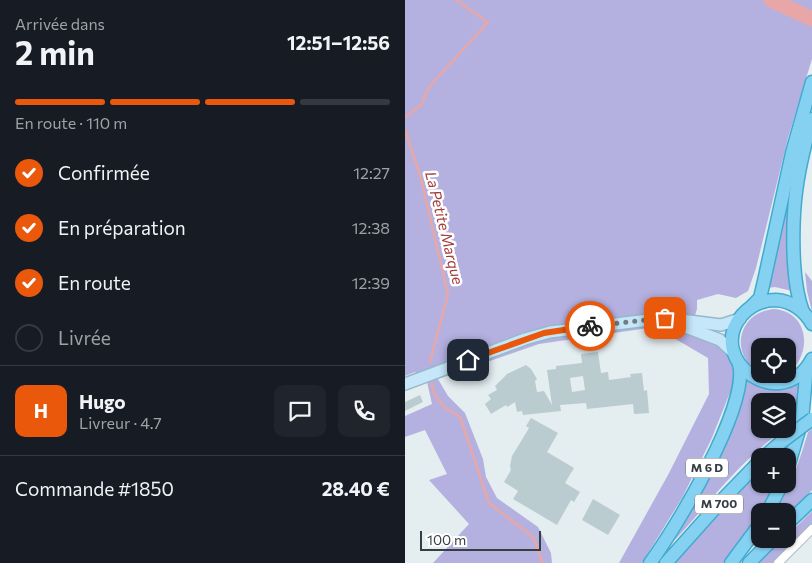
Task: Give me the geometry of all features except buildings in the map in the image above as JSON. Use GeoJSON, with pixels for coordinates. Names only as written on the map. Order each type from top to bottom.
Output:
{"type":"FeatureCollection","features":[{"type":"Feature","properties":{"kind":"highway"},"geometry":{"type":"LineString","coordinates":[[811,361],[797,376],[787,382],[763,382],[752,377],[737,359],[733,335],[739,319],[760,298],[792,153],[812,82]]}},
{"type":"Feature","properties":{"kind":"highway"},"geometry":{"type":"LineString","coordinates":[[812,119],[800,164],[793,210],[795,270],[799,302],[803,312],[812,324]]}},
{"type":"Feature","properties":{"kind":"highway"},"geometry":{"type":"LineString","coordinates":[[752,306],[778,300],[794,305],[803,312]]}},
{"type":"Feature","properties":{"kind":"highway","name":"M 6 D"},"geometry":{"type":"LineString","coordinates":[[650,563],[685,510],[713,455],[740,383],[741,374],[737,359]]}},
{"type":"Feature","properties":{"kind":"highway"},"geometry":{"type":"LineString","coordinates":[[794,448],[801,427],[805,376],[811,361]]}},
{"type":"Feature","properties":{"kind":"highway"},"geometry":{"type":"LineString","coordinates":[[774,448],[812,419]]}},
{"type":"Feature","properties":{"kind":"highway","name":"M 700"},"geometry":{"type":"LineString","coordinates":[[666,563],[751,470]]}},
{"type":"Feature","properties":{"kind":"highway"},"geometry":{"type":"LineString","coordinates":[[796,515],[812,500]]}},
{"type":"Feature","properties":{"kind":"highway"},"geometry":{"type":"LineString","coordinates":[[731,563],[751,536]]}},
{"type":"Feature","properties":{"kind":"highway"},"geometry":{"type":"LineString","coordinates":[[749,563],[764,548]]}},
{"type":"Feature","properties":{"kind":"main road"},"geometry":{"type":"LineString","coordinates":[[405,384],[544,333],[674,318],[721,325],[739,319]]}},
{"type":"Feature","properties":{"kind":"main road"},"geometry":{"type":"LineString","coordinates":[[649,320],[678,324],[700,331],[720,340],[737,359]]}},
{"type":"Feature","properties":{"kind":"street"},"geometry":{"type":"LineString","coordinates":[[778,563],[812,529]]}},
{"type":"Feature","properties":{"kind":"shaded area"},"geometry":{"type":"Polygon","coordinates":[[[405,0],[812,0],[812,59],[788,138],[756,268],[748,291],[736,298],[718,294],[697,300],[697,309],[690,331],[724,346],[736,370],[731,390],[711,440],[682,498],[642,563],[619,563],[668,475],[709,394],[708,358],[655,327],[539,344],[438,379],[448,396],[465,413],[483,459],[486,477],[497,498],[538,527],[551,553],[552,563],[433,563],[469,524],[429,480],[447,474],[425,430],[405,437],[405,416],[432,404],[427,382],[415,372],[405,376],[405,0]]]}},
{"type":"Feature","properties":{"kind":"shaded area"},"geometry":{"type":"Polygon","coordinates":[[[790,186],[792,291],[775,287],[767,288],[790,186]]]}},
{"type":"Feature","properties":{"kind":"shaded area"},"geometry":{"type":"Polygon","coordinates":[[[805,272],[812,281],[812,312],[807,291],[805,272]]]}},
{"type":"Feature","properties":{"kind":"shaded area"},"geometry":{"type":"Polygon","coordinates":[[[775,309],[787,312],[796,318],[804,337],[804,347],[796,364],[796,338],[751,338],[751,366],[744,356],[741,345],[746,325],[753,317],[762,312],[775,309]]]}},
{"type":"Feature","properties":{"kind":"shaded area"},"geometry":{"type":"Polygon","coordinates":[[[747,380],[751,383],[773,388],[780,388],[800,382],[796,420],[796,393],[751,393],[751,438],[773,438],[760,448],[751,448],[751,456],[674,541],[703,490],[726,443],[747,380]]]}},
{"type":"Feature","properties":{"kind":"shaded area"},"geometry":{"type":"Polygon","coordinates":[[[812,429],[812,490],[796,507],[796,503],[780,503],[785,493],[796,493],[796,470],[808,432],[812,429]]]}},
{"type":"Feature","properties":{"kind":"shaded area"},"geometry":{"type":"Polygon","coordinates":[[[751,478],[751,493],[771,493],[765,503],[751,503],[751,526],[723,563],[674,563],[751,478]]]}},
{"type":"Feature","properties":{"kind":"shaded area"},"geometry":{"type":"Polygon","coordinates":[[[812,511],[812,532],[783,563],[758,563],[774,548],[796,548],[796,527],[812,511]]]}},
{"type":"Feature","properties":{"kind":"waterway","name":"La Petite Marque"},"geometry":{"type":"LineString","coordinates":[[405,117],[421,105],[429,87],[488,22],[456,0]]}},
{"type":"Feature","properties":{"kind":"waterway"},"geometry":{"type":"LineString","coordinates":[[771,0],[812,19]]}},
{"type":"Feature","properties":{"kind":"waterway","name":"La Petite Marque"},"geometry":{"type":"LineString","coordinates":[[405,130],[420,175],[448,294],[430,362]]}},
{"type":"Feature","properties":{"kind":"waterway","name":"La Petite Marque"},"geometry":{"type":"LineString","coordinates":[[432,383],[433,392],[444,407],[460,417],[489,503],[533,537],[543,563]]}},
{"type":"Feature","properties":{"kind":"way so far"},"geometry":{"type":"LineString","coordinates":[[590,326],[665,318]]}},
{"type":"Feature","properties":{"kind":"route"},"geometry":{"type":"LineString","coordinates":[[468,360],[544,333],[590,326]]}}]}
